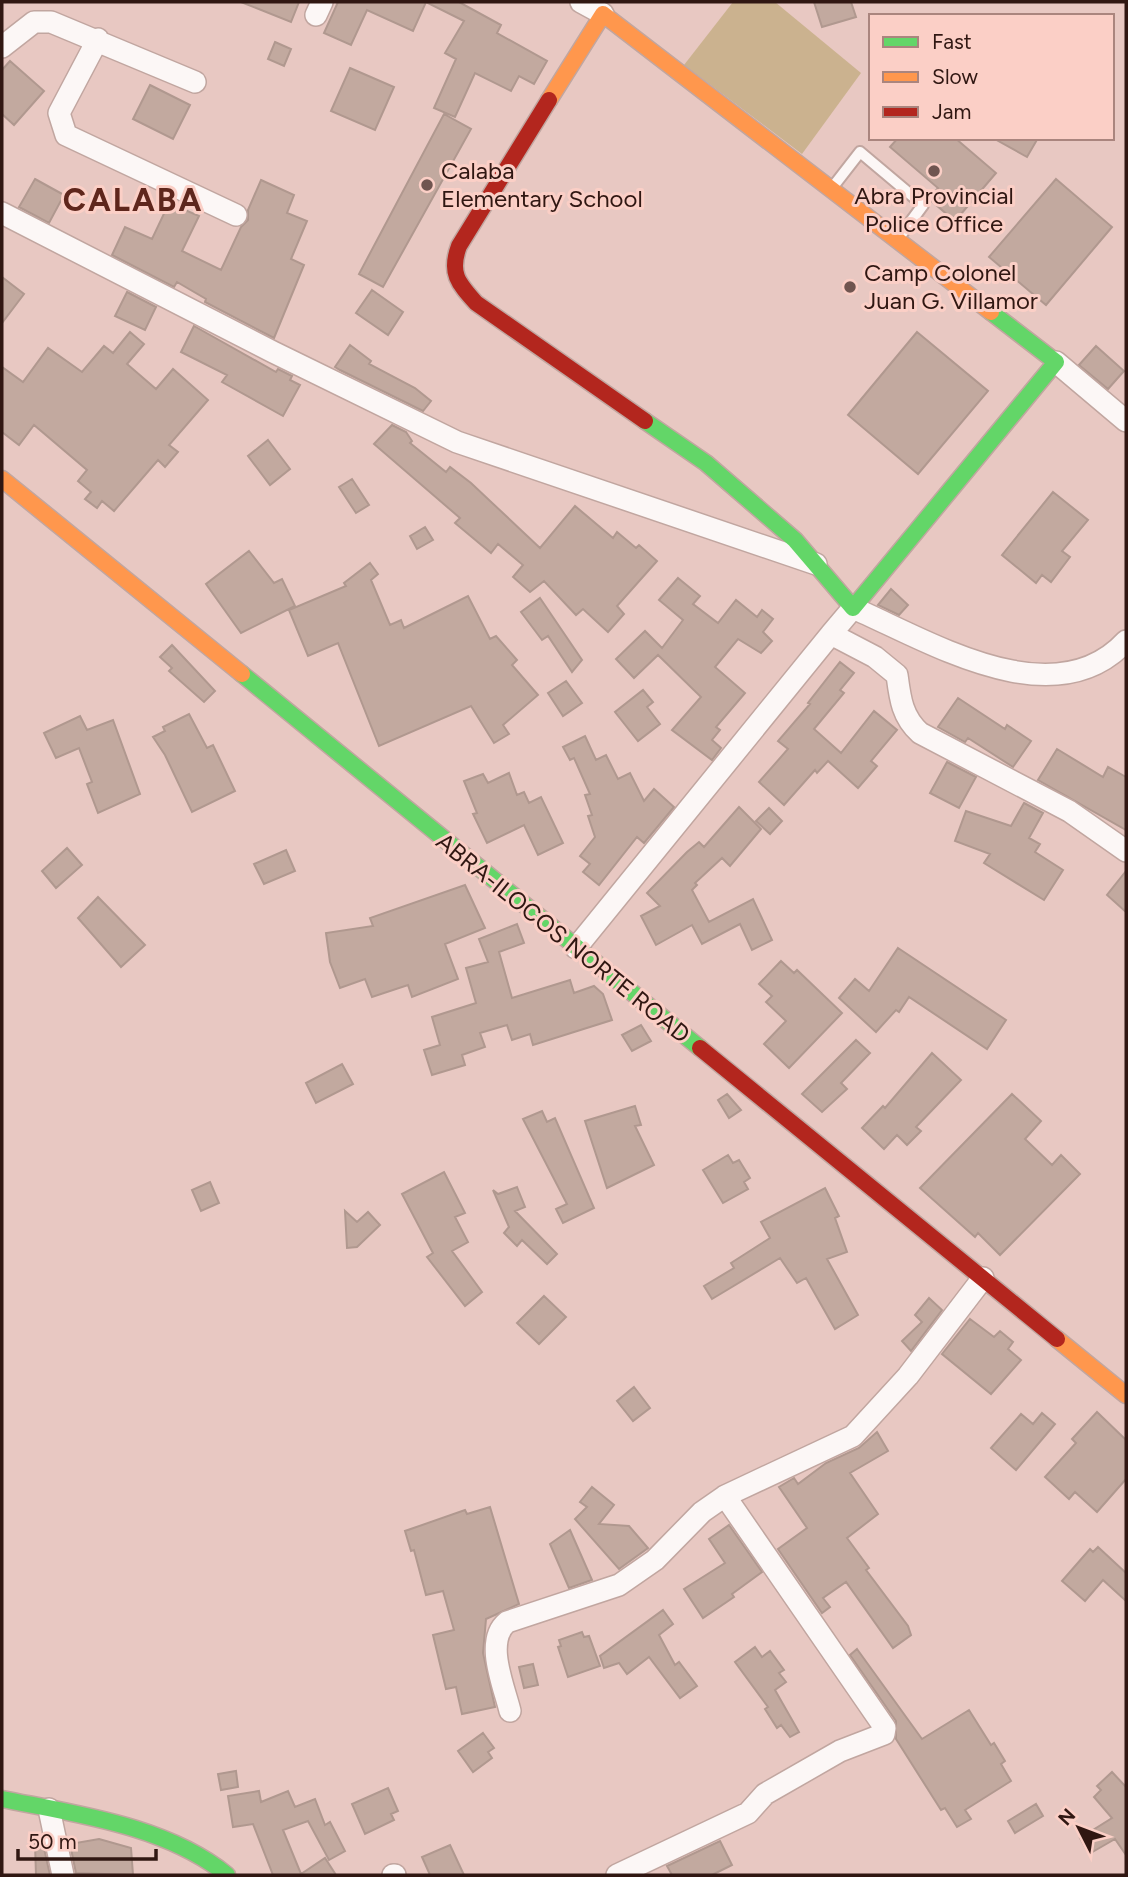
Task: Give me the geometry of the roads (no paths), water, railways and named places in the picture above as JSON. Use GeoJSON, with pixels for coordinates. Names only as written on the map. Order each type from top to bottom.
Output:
{"type":"FeatureCollection","features":[{"type":"Feature","properties":{"kind":"street"},"geometry":{"type":"LineString","coordinates":[[581,2],[603,14],[1056,362],[1126,421]]}},
{"type":"Feature","properties":{"kind":"street"},"geometry":{"type":"LineString","coordinates":[[603,14],[459,246],[450,266],[452,276],[476,303],[706,463],[818,565],[853,608],[955,652],[1027,675],[1053,675],[1086,668],[1126,641]]}},
{"type":"Feature","properties":{"kind":"street"},"geometry":{"type":"LineString","coordinates":[[2,47],[34,22],[51,22],[195,82]]}},
{"type":"Feature","properties":{"kind":"street"},"geometry":{"type":"LineString","coordinates":[[98,40],[59,113],[66,135],[236,215]]}},
{"type":"Feature","properties":{"kind":"street"},"geometry":{"type":"LineString","coordinates":[[2,213],[273,352],[457,442],[818,565]]}},
{"type":"Feature","properties":{"kind":"street"},"geometry":{"type":"LineString","coordinates":[[576,948],[1056,362]]}},
{"type":"Feature","properties":{"kind":"street","name":"ABRA-ILOCOS NORTE ROAD"},"geometry":{"type":"LineString","coordinates":[[2,479],[1126,1395]]}},
{"type":"Feature","properties":{"kind":"street"},"geometry":{"type":"LineString","coordinates":[[831,634],[875,657],[897,675],[903,710],[908,722],[920,733],[1069,811],[1126,851]]}},
{"type":"Feature","properties":{"kind":"street"},"geometry":{"type":"LineString","coordinates":[[510,1711],[495,1642],[500,1628],[507,1622],[619,1586],[655,1560],[702,1512],[725,1496],[853,1436],[908,1376],[983,1278]]}},
{"type":"Feature","properties":{"kind":"street"},"geometry":{"type":"LineString","coordinates":[[617,1875],[748,1813],[765,1794],[840,1751],[884,1734],[885,1728],[725,1496]]}},
{"type":"Feature","properties":{"kind":"street"},"geometry":{"type":"LineString","coordinates":[[2,1799],[120,1826],[174,1846],[221,1868],[227,1875]]}},
{"type":"Feature","properties":{"kind":"street"},"geometry":{"type":"LineString","coordinates":[[49,1809],[63,1875]]}},
{"type":"Feature","properties":{"kind":"lane"},"geometry":{"type":"LineString","coordinates":[[830,190],[860,152],[923,205],[896,241]]}},
{"type":"Feature","properties":{"kind":"place","name":"Abra Provincial Police Office"},"geometry":{"type":"Point","coordinates":[934,171]}},
{"type":"Feature","properties":{"kind":"place","name":"Calaba Elementary School"},"geometry":{"type":"Point","coordinates":[427,185]}},
{"type":"Feature","properties":{"kind":"place","name":"Camp Colonel Juan G. Villamor"},"geometry":{"type":"Point","coordinates":[850,287]}},
{"type":"Feature","properties":{"kind":"district","name":"CALABA"},"geometry":{"type":"Point","coordinates":[133,200]}}]}
